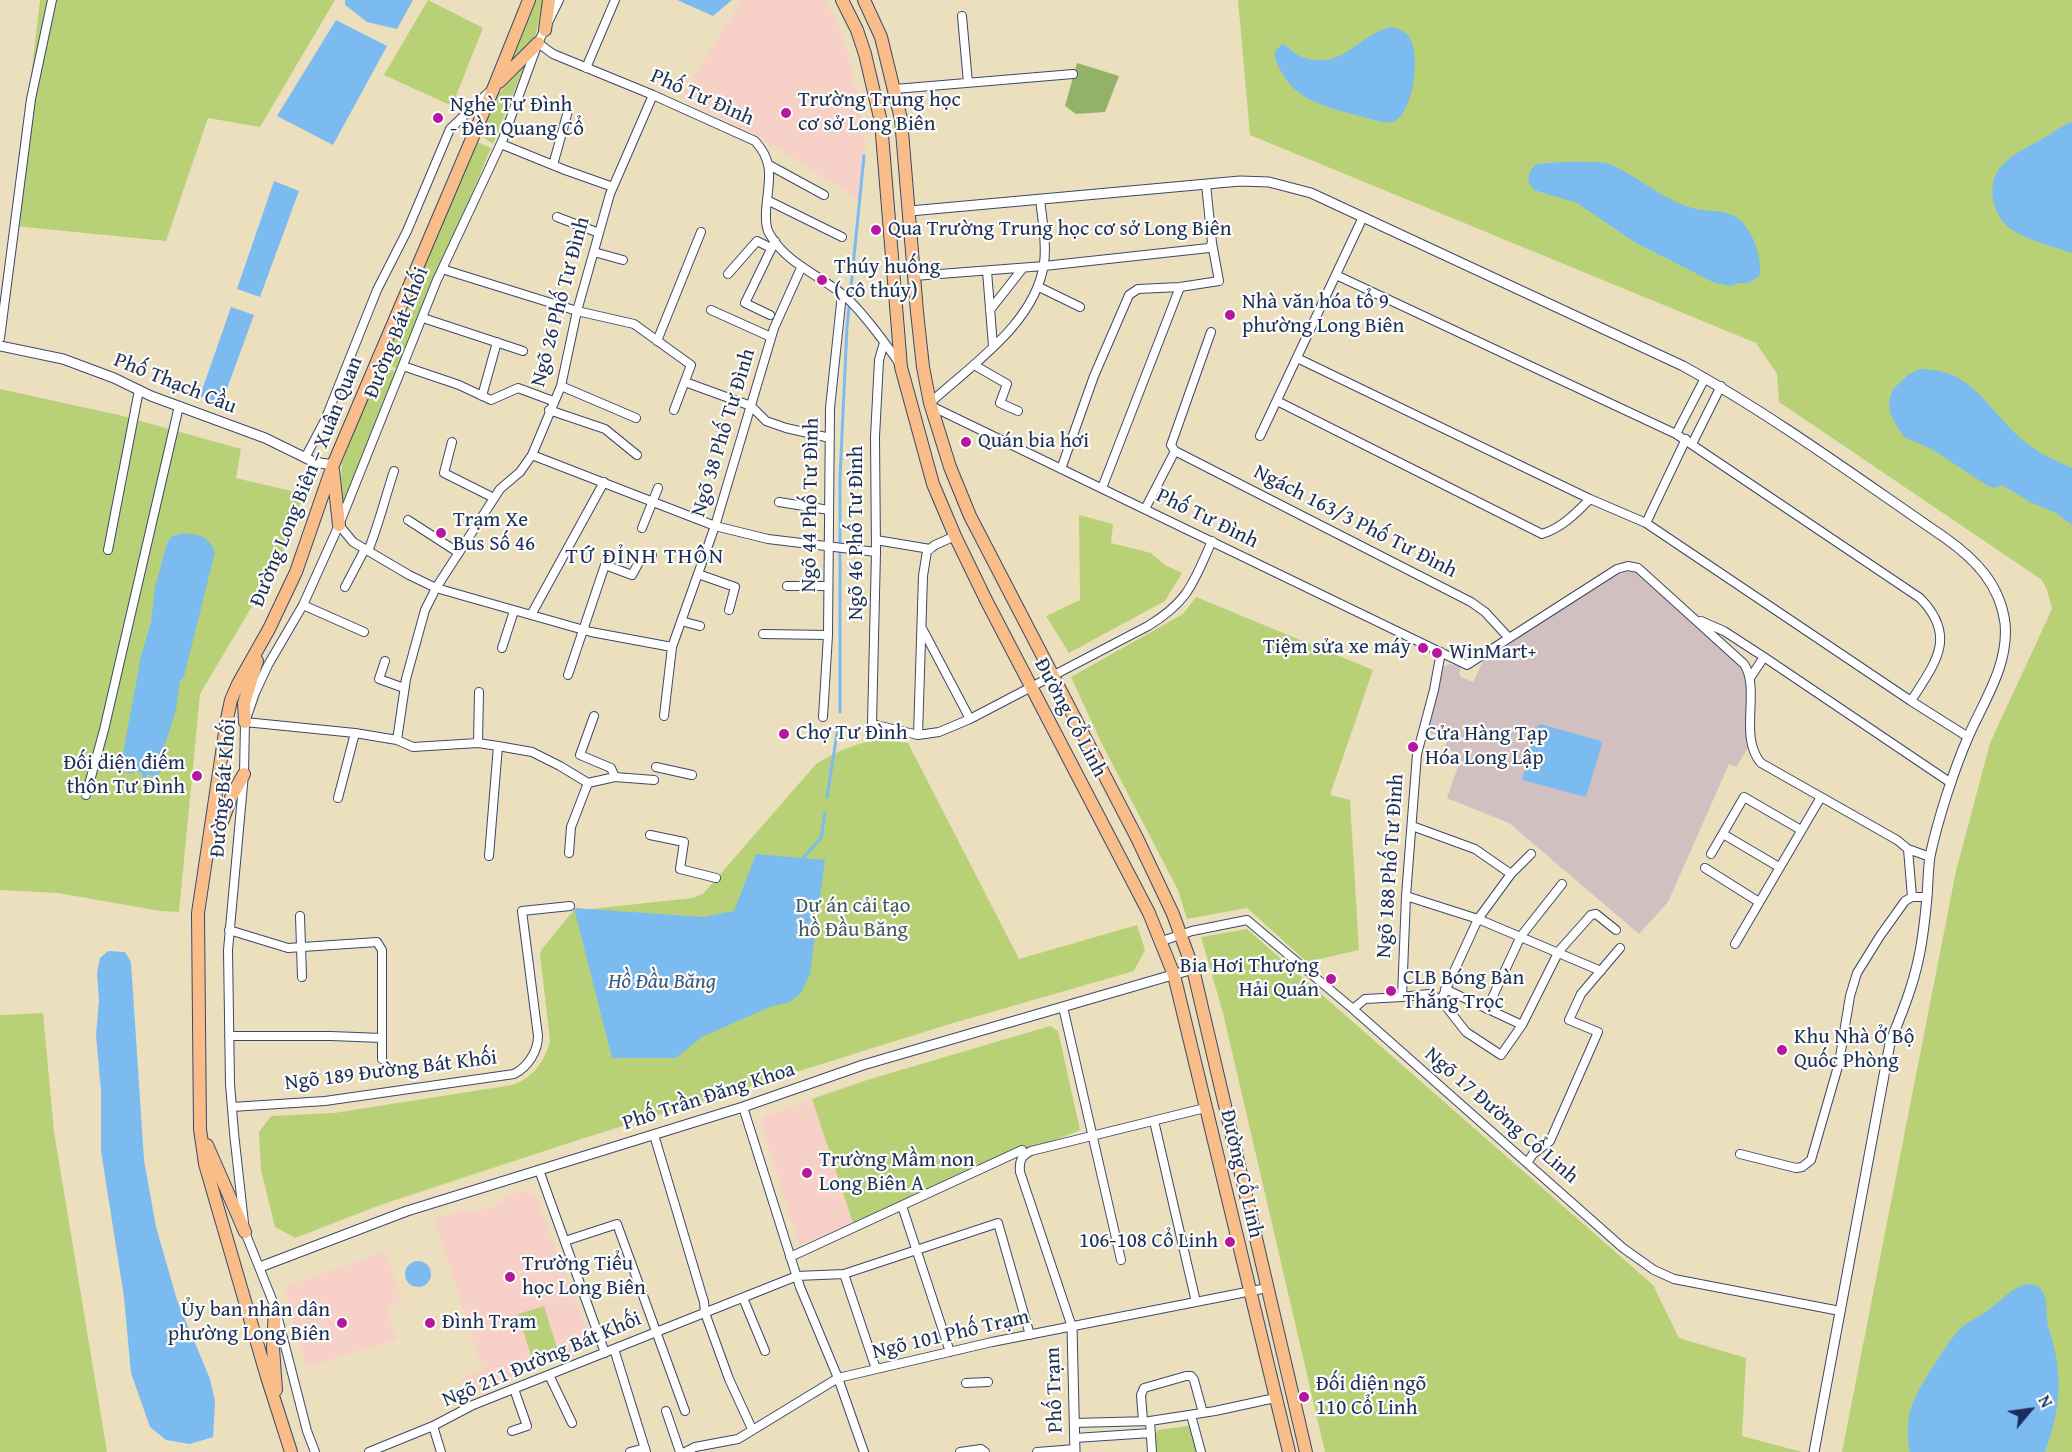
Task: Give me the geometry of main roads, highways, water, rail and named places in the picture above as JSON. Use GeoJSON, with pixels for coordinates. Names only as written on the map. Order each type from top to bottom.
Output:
{"type":"FeatureCollection","features":[{"type":"Feature","properties":{"kind":"main road","name":"Đường Long Biên – Xuân Quan"},"geometry":{"type":"LineString","coordinates":[[291,1452],[205,1164],[200,1129],[198,913],[226,719],[238,684],[269,629],[296,572],[333,465],[530,0]]}},
{"type":"Feature","properties":{"kind":"main road"},"geometry":{"type":"LineString","coordinates":[[545,30],[549,0]]}},
{"type":"Feature","properties":{"kind":"main road","name":"Đường Cổ Linh"},"geometry":{"type":"LineString","coordinates":[[842,0],[866,54],[881,122],[902,367],[933,484],[955,536],[1162,941],[1174,975],[1288,1452]]}},
{"type":"Feature","properties":{"kind":"main road","name":"Đường Cổ Linh"},"geometry":{"type":"LineString","coordinates":[[864,0],[881,37],[895,88],[905,146],[923,367],[931,404],[950,467],[970,516],[1137,838],[1182,934],[1193,969],[1306,1452]]}},
{"type":"Feature","properties":{"kind":"main road"},"geometry":{"type":"LineString","coordinates":[[494,87],[538,43]]}},
{"type":"Feature","properties":{"kind":"main road"},"geometry":{"type":"LineString","coordinates":[[884,148],[905,146]]}},
{"type":"Feature","properties":{"kind":"main road"},"geometry":{"type":"LineString","coordinates":[[333,465],[339,525]]}},
{"type":"Feature","properties":{"kind":"main road"},"geometry":{"type":"LineString","coordinates":[[245,722],[244,703],[269,629]]}},
{"type":"Feature","properties":{"kind":"main road"},"geometry":{"type":"LineString","coordinates":[[204,876],[232,795],[244,774]]}},
{"type":"Feature","properties":{"kind":"main road"},"geometry":{"type":"LineString","coordinates":[[200,1129],[245,1232]]}},
{"type":"Feature","properties":{"kind":"main road"},"geometry":{"type":"LineString","coordinates":[[275,1306],[273,1348],[277,1409]]}},
{"type":"Feature","properties":{"kind":"water"},"geometry":{"type":"Polygon","coordinates":[[[345,0],[413,0],[397,29],[367,22],[345,5],[345,0]]]}},
{"type":"Feature","properties":{"kind":"water"},"geometry":{"type":"Polygon","coordinates":[[[677,0],[732,0],[713,16],[677,0]]]}},
{"type":"Feature","properties":{"kind":"water"},"geometry":{"type":"Polygon","coordinates":[[[336,20],[387,46],[333,145],[277,116],[336,20]]]}},
{"type":"Feature","properties":{"kind":"water"},"geometry":{"type":"Polygon","coordinates":[[[1390,27],[1406,33],[1410,38],[1415,56],[1414,79],[1408,102],[1399,118],[1391,122],[1385,123],[1337,110],[1311,100],[1290,84],[1276,60],[1275,51],[1282,44],[1302,57],[1328,60],[1390,27]]]}},
{"type":"Feature","properties":{"kind":"water"},"geometry":{"type":"Polygon","coordinates":[[[2072,122],[2072,253],[2031,239],[2008,227],[1997,211],[1992,187],[2000,168],[2015,154],[2072,122]]]}},
{"type":"Feature","properties":{"kind":"water"},"geometry":{"type":"Polygon","coordinates":[[[1563,162],[1609,164],[1684,205],[1733,215],[1743,223],[1754,241],[1760,275],[1749,283],[1731,286],[1715,283],[1636,243],[1577,203],[1534,190],[1529,183],[1529,177],[1536,164],[1563,162]]]}},
{"type":"Feature","properties":{"kind":"water"},"geometry":{"type":"Polygon","coordinates":[[[274,181],[299,191],[260,297],[237,289],[274,181]]]}},
{"type":"Feature","properties":{"kind":"water"},"geometry":{"type":"Polygon","coordinates":[[[231,307],[254,315],[221,405],[200,396],[231,307]]]}},
{"type":"Feature","properties":{"kind":"water"},"geometry":{"type":"Polygon","coordinates":[[[1920,369],[1952,375],[1964,382],[1985,400],[2022,440],[2042,454],[2072,468],[2072,525],[2056,513],[2030,502],[2002,485],[1995,488],[1988,486],[1933,450],[1904,437],[1890,413],[1889,401],[1893,389],[1909,374],[1920,369]]]}},
{"type":"Feature","properties":{"kind":"water"},"geometry":{"type":"Polygon","coordinates":[[[184,533],[203,537],[215,552],[184,677],[180,681],[176,710],[163,751],[162,769],[158,775],[153,777],[147,775],[147,779],[151,781],[144,787],[142,773],[138,771],[130,774],[121,770],[122,759],[141,656],[151,622],[155,587],[167,543],[172,536],[184,533]]]}},
{"type":"Feature","properties":{"kind":"water"},"geometry":{"type":"Polygon","coordinates":[[[1540,724],[1601,741],[1586,797],[1522,780],[1537,726],[1540,724]]]}},
{"type":"Feature","properties":{"kind":"water","name":"Hồ Đầu Băng"},"geometry":{"type":"Polygon","coordinates":[[[756,854],[825,860],[810,974],[801,993],[788,1003],[772,1006],[702,1037],[676,1058],[612,1058],[574,908],[703,917],[734,911],[756,854]]]}},
{"type":"Feature","properties":{"kind":"water"},"geometry":{"type":"Polygon","coordinates":[[[108,951],[125,952],[131,962],[144,1160],[156,1227],[177,1300],[210,1379],[215,1401],[213,1437],[190,1444],[166,1440],[150,1427],[131,1373],[124,1297],[101,1151],[101,1091],[96,1035],[99,1000],[97,973],[100,958],[108,951]]]}},
{"type":"Feature","properties":{"kind":"water"},"geometry":{"type":"Polygon","coordinates":[[[418,1261],[427,1265],[431,1274],[427,1283],[418,1287],[409,1283],[405,1274],[409,1265],[418,1261]]]}},
{"type":"Feature","properties":{"kind":"water"},"geometry":{"type":"Polygon","coordinates":[[[2026,1284],[2038,1286],[2044,1295],[2048,1325],[2057,1361],[2058,1400],[2045,1452],[1910,1452],[1908,1421],[1910,1411],[1924,1381],[1946,1347],[1962,1327],[2012,1291],[2026,1284]]]}},
{"type":"Feature","properties":{"kind":"waterway"},"geometry":{"type":"LineString","coordinates":[[840,712],[840,478],[847,327],[864,156]]}},
{"type":"Feature","properties":{"kind":"waterway"},"geometry":{"type":"LineString","coordinates":[[827,797],[838,727]]}},
{"type":"Feature","properties":{"kind":"waterway"},"geometry":{"type":"LineString","coordinates":[[803,858],[821,838],[825,813]]}},
{"type":"Feature","properties":{"kind":"place","name":"Trường Trung học cơ sở Long Biên"},"geometry":{"type":"Point","coordinates":[786,113]}},
{"type":"Feature","properties":{"kind":"place","name":"Nghè Tư Đình - Đền Quang Cổ"},"geometry":{"type":"Point","coordinates":[438,118]}},
{"type":"Feature","properties":{"kind":"place","name":"Qua Trường Trung học cơ sở Long Biên"},"geometry":{"type":"Point","coordinates":[876,230]}},
{"type":"Feature","properties":{"kind":"place","name":"Thúy huống ( cô thúy)"},"geometry":{"type":"Point","coordinates":[822,280]}},
{"type":"Feature","properties":{"kind":"place","name":"Nhà văn hóa tổ 9 phường Long Biên"},"geometry":{"type":"Point","coordinates":[1230,315]}},
{"type":"Feature","properties":{"kind":"place","name":"Quán bia hơi"},"geometry":{"type":"Point","coordinates":[966,442]}},
{"type":"Feature","properties":{"kind":"place","name":"Trạm Xe Bus Số 46"},"geometry":{"type":"Point","coordinates":[441,533]}},
{"type":"Feature","properties":{"kind":"place","name":"Tiệm sửa xe máy"},"geometry":{"type":"Point","coordinates":[1423,648]}},
{"type":"Feature","properties":{"kind":"place","name":"WinMart+"},"geometry":{"type":"Point","coordinates":[1437,653]}},
{"type":"Feature","properties":{"kind":"place","name":"Chợ Tư Đình"},"geometry":{"type":"Point","coordinates":[784,734]}},
{"type":"Feature","properties":{"kind":"place","name":"Cửa Hàng Tạp Hóa Long Lập"},"geometry":{"type":"Point","coordinates":[1413,747]}},
{"type":"Feature","properties":{"kind":"place","name":"Đối diện điếm thôn Tư Đình"},"geometry":{"type":"Point","coordinates":[197,776]}},
{"type":"Feature","properties":{"kind":"place","name":"Bia Hơi Thượng Hải Quán"},"geometry":{"type":"Point","coordinates":[1331,979]}},
{"type":"Feature","properties":{"kind":"place","name":"CLB Bóng Bàn Thắng Trọc"},"geometry":{"type":"Point","coordinates":[1391,991]}},
{"type":"Feature","properties":{"kind":"place","name":"Khu Nhà Ở Bộ Quốc Phòng"},"geometry":{"type":"Point","coordinates":[1782,1050]}},
{"type":"Feature","properties":{"kind":"place","name":"Trường Mầm non Long Biên A"},"geometry":{"type":"Point","coordinates":[807,1173]}},
{"type":"Feature","properties":{"kind":"place","name":"106-108 Cổ Linh"},"geometry":{"type":"Point","coordinates":[1230,1242]}},
{"type":"Feature","properties":{"kind":"place","name":"Trường Tiểu học Long Biên"},"geometry":{"type":"Point","coordinates":[510,1277]}},
{"type":"Feature","properties":{"kind":"place","name":"Ủy ban nhân dân phường Long Biên"},"geometry":{"type":"Point","coordinates":[342,1323]}},
{"type":"Feature","properties":{"kind":"place","name":"Đình Trạm"},"geometry":{"type":"Point","coordinates":[430,1323]}},
{"type":"Feature","properties":{"kind":"place","name":"Đối diện ngõ 110 Cổ Linh"},"geometry":{"type":"Point","coordinates":[1304,1397]}},
{"type":"Feature","properties":{"kind":"district","name":"TỨ ĐỈNH THÔN"},"geometry":{"type":"Point","coordinates":[645,557]}},
{"type":"Feature","properties":{"kind":"park label","name":"Dự án cải tạo hồ Đầu Băng"},"geometry":{"type":"Point","coordinates":[853,919]}}]}
